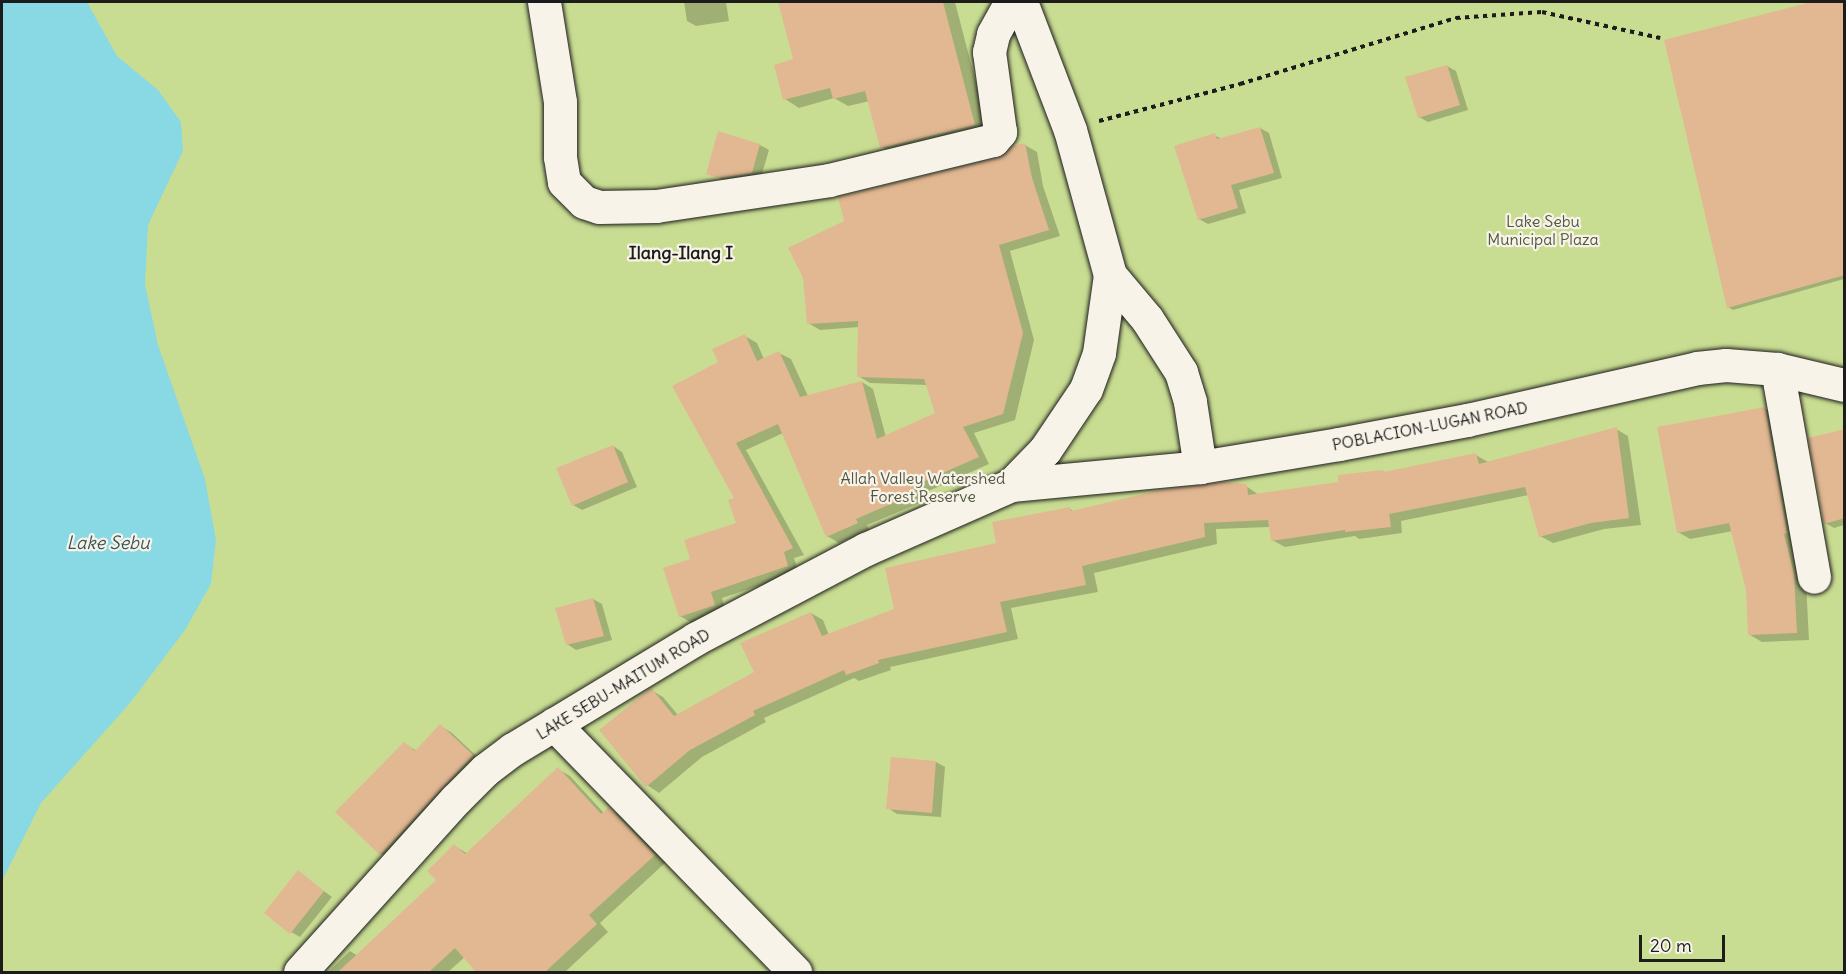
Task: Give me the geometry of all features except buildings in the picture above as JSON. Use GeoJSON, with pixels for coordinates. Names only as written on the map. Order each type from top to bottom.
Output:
{"type":"FeatureCollection","features":[{"type":"Feature","properties":{"kind":"main road"},"geometry":{"type":"LineString","coordinates":[[544,2],[560,102],[560,157],[564,182],[584,202],[599,207],[656,206],[829,180],[993,140],[1000,132],[989,52],[993,34],[1011,2]]}},
{"type":"Feature","properties":{"kind":"main road"},"geometry":{"type":"LineString","coordinates":[[1011,485],[1044,450],[1086,389],[1099,353],[1110,275],[1070,130],[1021,2]]}},
{"type":"Feature","properties":{"kind":"main road"},"geometry":{"type":"LineString","coordinates":[[1110,275],[1147,319],[1181,372],[1190,402],[1200,467]]}},
{"type":"Feature","properties":{"kind":"main road","name":"POBLACION-LUGAN ROAD"},"geometry":{"type":"LineString","coordinates":[[1011,485],[1200,467],[1467,420],[1697,368],[1726,366],[1778,369],[1845,384]]}},
{"type":"Feature","properties":{"kind":"main road"},"geometry":{"type":"LineString","coordinates":[[1778,369],[1814,577]]}},
{"type":"Feature","properties":{"kind":"main road","name":"LAKE SEBU-MAITUM ROAD"},"geometry":{"type":"LineString","coordinates":[[300,972],[484,770],[554,724],[695,639],[856,555],[1011,485]]}},
{"type":"Feature","properties":{"kind":"main road"},"geometry":{"type":"LineString","coordinates":[[554,724],[795,972]]}},
{"type":"Feature","properties":{"kind":"path"},"geometry":{"type":"LineString","coordinates":[[1070,130],[1138,109],[1240,84],[1456,18],[1542,12],[1660,38]]}},
{"type":"Feature","properties":{"kind":"green space","name":"Allah Valley Watershed Forest Reserve"},"geometry":{"type":"Polygon","coordinates":[[[2,2],[1844,2],[1844,972],[2,972],[2,2]]]}},
{"type":"Feature","properties":{"kind":"water","name":"Lake Sebu"},"geometry":{"type":"Polygon","coordinates":[[[2,2],[87,2],[117,56],[158,90],[181,122],[183,151],[148,225],[145,284],[158,345],[205,479],[216,540],[211,584],[185,630],[130,703],[41,803],[2,881],[2,2]]]}},
{"type":"Feature","properties":{"kind":"district","name":"Ilang-Ilang I"},"geometry":{"type":"Point","coordinates":[681,253]}},
{"type":"Feature","properties":{"kind":"park label","name":"Lake Sebu Municipal Plaza"},"geometry":{"type":"Point","coordinates":[1543,230]}}]}
